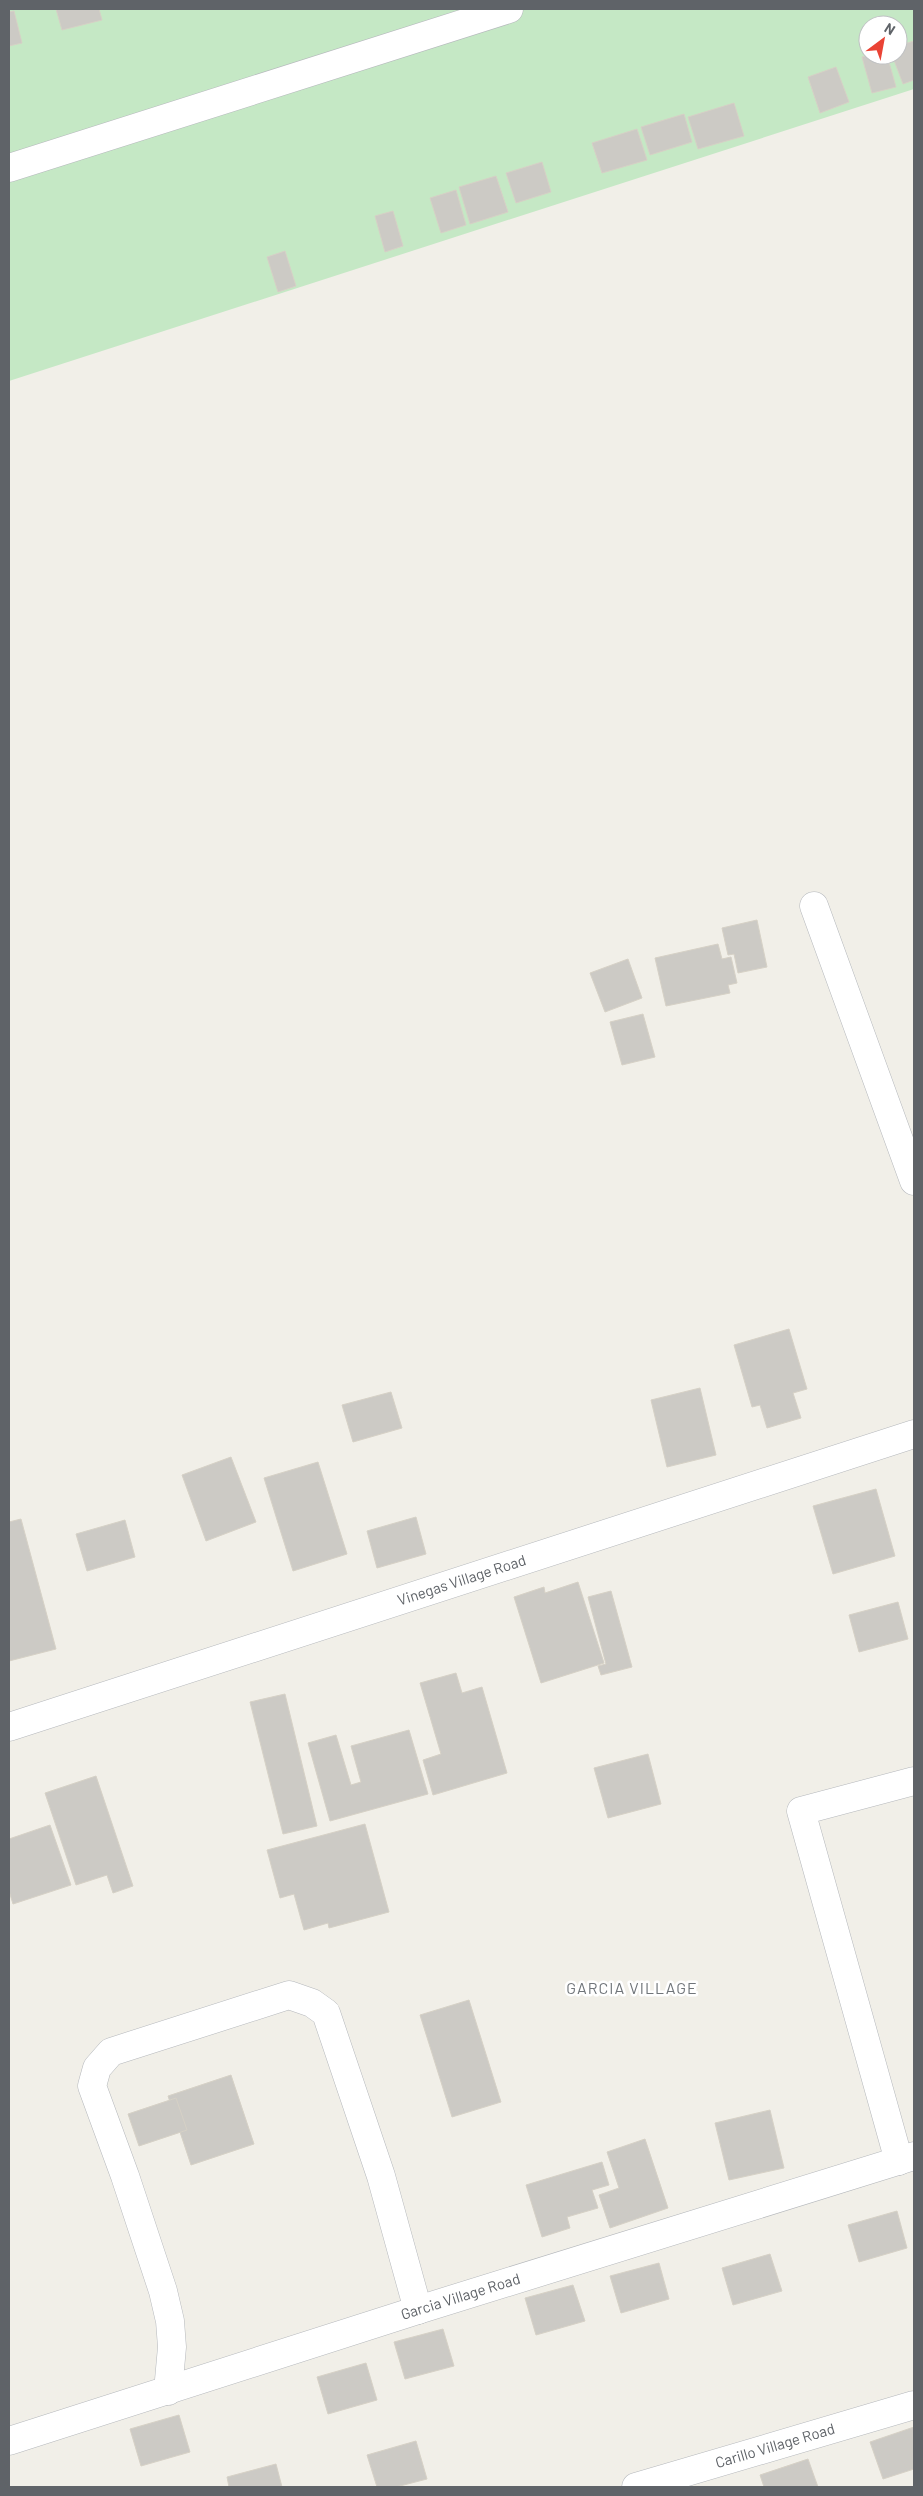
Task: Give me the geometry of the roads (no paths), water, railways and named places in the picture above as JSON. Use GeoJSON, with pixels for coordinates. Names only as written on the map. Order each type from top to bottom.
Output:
{"type":"FeatureCollection","features":[{"type":"Feature","properties":{"kind":"street"},"geometry":{"type":"LineString","coordinates":[[9,168],[509,9]]}},
{"type":"Feature","properties":{"kind":"street"},"geometry":{"type":"LineString","coordinates":[[814,906],[914,1181]]}},
{"type":"Feature","properties":{"kind":"street","name":"Vinegas Village Road"},"geometry":{"type":"LineString","coordinates":[[9,1727],[914,1434]]}},
{"type":"Feature","properties":{"kind":"street"},"geometry":{"type":"LineString","coordinates":[[906,2159],[801,1811],[914,1781]]}},
{"type":"Feature","properties":{"kind":"street"},"geometry":{"type":"LineString","coordinates":[[168,2391],[172,2347],[170,2321],[165,2298],[125,2176],[92,2086],[97,2068],[112,2052],[289,1995],[312,2003],[326,2013],[381,2176],[418,2310]]}},
{"type":"Feature","properties":{"kind":"street","name":"Garcia Village Road"},"geometry":{"type":"LineString","coordinates":[[9,2441],[418,2310],[906,2159]]}},
{"type":"Feature","properties":{"kind":"street","name":"Carillo Village Road"},"geometry":{"type":"LineString","coordinates":[[636,2487],[914,2405]]}},
{"type":"Feature","properties":{"kind":"district","name":"GARCIA VILLAGE"},"geometry":{"type":"Point","coordinates":[632,1988]}}]}
